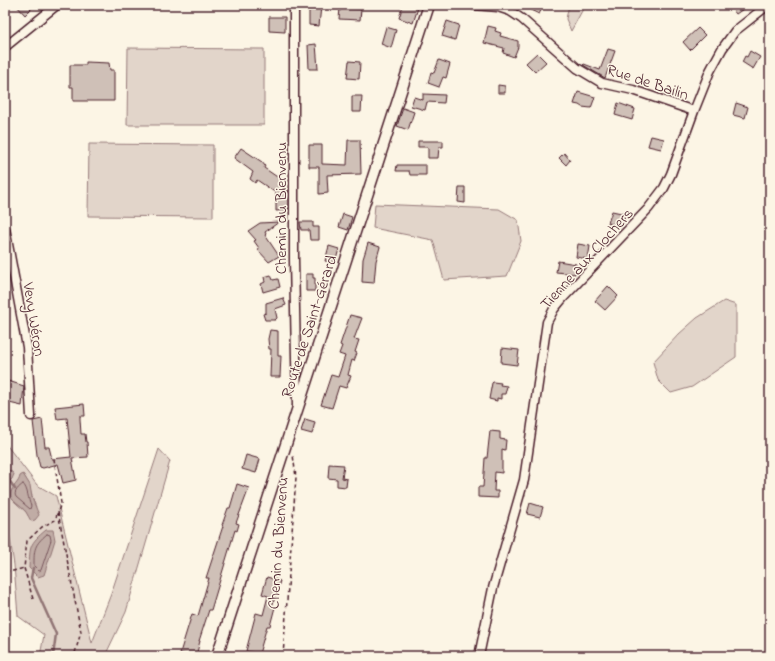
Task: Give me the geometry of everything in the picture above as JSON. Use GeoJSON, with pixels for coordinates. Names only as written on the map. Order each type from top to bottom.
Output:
{"type":"FeatureCollection","features":[{"type":"Feature","properties":{"kind":"main road","name":"Route de Saint-Gérard"},"geometry":{"type":"LineString","coordinates":[[216,656],[429,5]]}},
{"type":"Feature","properties":{"kind":"street"},"geometry":{"type":"LineString","coordinates":[[5,47],[57,5]]}},
{"type":"Feature","properties":{"kind":"street","name":"Chemin du Bienvenu"},"geometry":{"type":"LineString","coordinates":[[294,5],[294,252],[297,410]]}},
{"type":"Feature","properties":{"kind":"street","name":"Rue de Bailin"},"geometry":{"type":"LineString","coordinates":[[473,5],[498,8],[510,12],[522,19],[577,68],[602,83],[633,90],[694,111]]}},
{"type":"Feature","properties":{"kind":"street","name":"Tienne aux Clochers"},"geometry":{"type":"LineString","coordinates":[[479,656],[493,588],[524,480],[547,322],[554,309],[563,298],[648,209],[664,188],[671,174],[710,71],[722,49],[735,31],[768,5]]}},
{"type":"Feature","properties":{"kind":"street","name":"Vevy Wéron"},"geometry":{"type":"LineString","coordinates":[[5,228],[27,347],[31,416]]}},
{"type":"Feature","properties":{"kind":"path","name":"Chemin du Bienvenu"},"geometry":{"type":"LineString","coordinates":[[283,656],[296,476],[293,455]]}},
{"type":"Feature","properties":{"kind":"path"},"geometry":{"type":"LineString","coordinates":[[33,599],[24,568],[27,541],[42,527],[55,520],[61,503],[54,459]]}},
{"type":"Feature","properties":{"kind":"path"},"geometry":{"type":"LineString","coordinates":[[58,512],[82,632],[75,653],[78,656]]}},
{"type":"Feature","properties":{"kind":"path"},"geometry":{"type":"LineString","coordinates":[[5,571],[13,571],[24,568]]}},
{"type":"Feature","properties":{"kind":"shaded area"},"geometry":{"type":"Polygon","coordinates":[[[569,5],[584,5],[571,31],[566,19],[569,5]]]}},
{"type":"Feature","properties":{"kind":"shaded area"},"geometry":{"type":"Polygon","coordinates":[[[128,48],[264,49],[264,125],[127,125],[128,48]]]}},
{"type":"Feature","properties":{"kind":"shaded area"},"geometry":{"type":"Polygon","coordinates":[[[89,144],[213,145],[213,217],[88,216],[89,144]]]}},
{"type":"Feature","properties":{"kind":"shaded area"},"geometry":{"type":"Polygon","coordinates":[[[375,204],[499,209],[518,220],[521,241],[507,276],[444,280],[433,240],[373,228],[375,204]]]}},
{"type":"Feature","properties":{"kind":"shaded area"},"geometry":{"type":"Polygon","coordinates":[[[724,301],[736,305],[736,357],[692,387],[671,393],[658,380],[653,362],[679,334],[697,318],[724,301]]]}},
{"type":"Feature","properties":{"kind":"shaded area"},"geometry":{"type":"Polygon","coordinates":[[[5,443],[37,485],[56,496],[92,643],[111,594],[159,449],[170,461],[126,612],[105,656],[40,656],[44,635],[18,616],[14,565],[5,506],[5,483],[7,483],[14,474],[5,467],[5,443]],[[23,474],[11,491],[12,499],[27,513],[29,517],[36,507],[23,474]]]}},
{"type":"Feature","properties":{"kind":"water"},"geometry":{"type":"Polygon","coordinates":[[[5,467],[14,474],[12,479],[6,484],[5,483],[5,467]]]}},
{"type":"Feature","properties":{"kind":"water"},"geometry":{"type":"Polygon","coordinates":[[[23,474],[30,485],[32,498],[39,515],[35,520],[31,521],[26,512],[14,501],[11,496],[13,488],[20,476],[23,474]]]}},
{"type":"Feature","properties":{"kind":"water"},"geometry":{"type":"Polygon","coordinates":[[[46,530],[53,530],[55,540],[44,575],[38,577],[29,568],[30,550],[33,542],[46,530]]]}},
{"type":"Feature","properties":{"kind":"building"},"geometry":{"type":"Polygon","coordinates":[[[16,5],[35,5],[25,15],[16,5]]]}},
{"type":"Feature","properties":{"kind":"building"},"geometry":{"type":"Polygon","coordinates":[[[403,5],[418,8],[413,23],[399,18],[403,5]]]}},
{"type":"Feature","properties":{"kind":"building"},"geometry":{"type":"Polygon","coordinates":[[[520,5],[544,5],[539,14],[520,5]]]}},
{"type":"Feature","properties":{"kind":"building"},"geometry":{"type":"Polygon","coordinates":[[[729,5],[749,5],[736,14],[729,5]]]}},
{"type":"Feature","properties":{"kind":"building"},"geometry":{"type":"Polygon","coordinates":[[[309,6],[321,6],[319,26],[309,25],[309,6]]]}},
{"type":"Feature","properties":{"kind":"building"},"geometry":{"type":"Polygon","coordinates":[[[340,8],[361,9],[360,20],[339,19],[340,8]]]}},
{"type":"Feature","properties":{"kind":"building"},"geometry":{"type":"Polygon","coordinates":[[[269,17],[285,17],[285,32],[269,31],[269,17]]]}},
{"type":"Feature","properties":{"kind":"building"},"geometry":{"type":"Polygon","coordinates":[[[447,21],[459,25],[455,40],[442,36],[447,21]]]}},
{"type":"Feature","properties":{"kind":"building"},"geometry":{"type":"Polygon","coordinates":[[[488,26],[496,28],[495,31],[501,33],[500,36],[518,41],[518,47],[514,57],[503,53],[504,48],[484,43],[488,26]]]}},
{"type":"Feature","properties":{"kind":"building"},"geometry":{"type":"Polygon","coordinates":[[[386,27],[396,30],[391,48],[381,44],[386,27]]]}},
{"type":"Feature","properties":{"kind":"building"},"geometry":{"type":"Polygon","coordinates":[[[698,28],[705,35],[690,50],[683,42],[698,28]]]}},
{"type":"Feature","properties":{"kind":"building"},"geometry":{"type":"Polygon","coordinates":[[[316,44],[318,69],[309,69],[308,45],[316,44]]]}},
{"type":"Feature","properties":{"kind":"building"},"geometry":{"type":"Polygon","coordinates":[[[608,49],[615,51],[605,78],[583,65],[584,64],[600,70],[608,49]]]}},
{"type":"Feature","properties":{"kind":"building"},"geometry":{"type":"Polygon","coordinates":[[[750,51],[760,57],[753,69],[742,62],[750,51]]]}},
{"type":"Feature","properties":{"kind":"building"},"geometry":{"type":"Polygon","coordinates":[[[537,53],[546,62],[535,72],[526,63],[537,53]]]}},
{"type":"Feature","properties":{"kind":"building"},"geometry":{"type":"Polygon","coordinates":[[[439,60],[450,64],[446,78],[443,77],[439,87],[428,83],[431,72],[434,73],[439,60]]]}},
{"type":"Feature","properties":{"kind":"building"},"geometry":{"type":"Polygon","coordinates":[[[349,61],[360,62],[359,79],[347,78],[349,61]]]}},
{"type":"Feature","properties":{"kind":"building"},"geometry":{"type":"Polygon","coordinates":[[[86,62],[109,63],[110,70],[114,70],[114,101],[73,101],[73,87],[70,87],[70,65],[86,65],[86,62]]]}},
{"type":"Feature","properties":{"kind":"building"},"geometry":{"type":"Polygon","coordinates":[[[498,85],[505,86],[505,93],[498,93],[498,85]]]}},
{"type":"Feature","properties":{"kind":"building"},"geometry":{"type":"Polygon","coordinates":[[[578,92],[595,97],[591,108],[574,104],[578,92]]]}},
{"type":"Feature","properties":{"kind":"building"},"geometry":{"type":"Polygon","coordinates":[[[423,94],[445,95],[444,103],[427,102],[425,110],[411,106],[414,97],[423,100],[423,94]]]}},
{"type":"Feature","properties":{"kind":"building"},"geometry":{"type":"Polygon","coordinates":[[[352,96],[362,96],[361,112],[352,112],[352,96]]]}},
{"type":"Feature","properties":{"kind":"building"},"geometry":{"type":"Polygon","coordinates":[[[618,103],[635,109],[632,120],[615,115],[618,103]]]}},
{"type":"Feature","properties":{"kind":"building"},"geometry":{"type":"Polygon","coordinates":[[[736,103],[748,107],[745,118],[733,115],[736,103]]]}},
{"type":"Feature","properties":{"kind":"building"},"geometry":{"type":"Polygon","coordinates":[[[403,108],[414,112],[408,130],[397,126],[403,108]]]}},
{"type":"Feature","properties":{"kind":"building"},"geometry":{"type":"Polygon","coordinates":[[[651,136],[664,139],[661,149],[648,146],[651,136]]]}},
{"type":"Feature","properties":{"kind":"building"},"geometry":{"type":"Polygon","coordinates":[[[348,140],[360,140],[361,174],[327,175],[328,193],[319,194],[319,167],[309,167],[309,145],[322,145],[322,164],[347,165],[348,140]]]}},
{"type":"Feature","properties":{"kind":"building"},"geometry":{"type":"Polygon","coordinates":[[[418,141],[443,141],[443,147],[439,147],[438,158],[428,158],[428,147],[418,147],[418,141]]]}},
{"type":"Feature","properties":{"kind":"building"},"geometry":{"type":"Polygon","coordinates":[[[241,148],[262,162],[265,166],[264,168],[286,183],[282,190],[288,190],[288,210],[276,211],[276,193],[257,180],[255,183],[250,179],[253,172],[234,158],[241,148]]]}},
{"type":"Feature","properties":{"kind":"building"},"geometry":{"type":"Polygon","coordinates":[[[564,153],[570,160],[566,165],[559,158],[564,153]]]}},
{"type":"Feature","properties":{"kind":"building"},"geometry":{"type":"Polygon","coordinates":[[[397,165],[426,165],[426,175],[410,175],[409,171],[396,171],[397,165]]]}},
{"type":"Feature","properties":{"kind":"building"},"geometry":{"type":"Polygon","coordinates":[[[459,187],[465,187],[465,203],[458,202],[459,187]]]}},
{"type":"Feature","properties":{"kind":"building"},"geometry":{"type":"Polygon","coordinates":[[[612,211],[626,214],[622,227],[608,223],[612,211]]]}},
{"type":"Feature","properties":{"kind":"building"},"geometry":{"type":"Polygon","coordinates":[[[343,214],[352,217],[348,230],[339,227],[343,214]]]}},
{"type":"Feature","properties":{"kind":"building"},"geometry":{"type":"Polygon","coordinates":[[[279,222],[265,232],[265,235],[279,256],[269,262],[258,250],[259,248],[254,241],[256,240],[248,231],[260,223],[279,222]]]}},
{"type":"Feature","properties":{"kind":"building"},"geometry":{"type":"Polygon","coordinates":[[[300,222],[313,222],[313,227],[319,227],[319,240],[310,240],[309,230],[301,230],[300,222]]]}},
{"type":"Feature","properties":{"kind":"building"},"geometry":{"type":"Polygon","coordinates":[[[368,243],[380,247],[376,261],[374,283],[362,282],[363,259],[368,243]]]}},
{"type":"Feature","properties":{"kind":"building"},"geometry":{"type":"Polygon","coordinates":[[[578,244],[590,246],[588,259],[576,257],[578,244]]]}},
{"type":"Feature","properties":{"kind":"building"},"geometry":{"type":"Polygon","coordinates":[[[329,246],[339,249],[335,263],[325,261],[329,246]]]}},
{"type":"Feature","properties":{"kind":"building"},"geometry":{"type":"Polygon","coordinates":[[[558,261],[576,264],[575,274],[556,272],[558,261]]]}},
{"type":"Feature","properties":{"kind":"building"},"geometry":{"type":"Polygon","coordinates":[[[306,274],[313,274],[313,278],[315,278],[315,291],[306,291],[306,274]]]}},
{"type":"Feature","properties":{"kind":"building"},"geometry":{"type":"Polygon","coordinates":[[[271,275],[273,280],[278,279],[280,287],[263,292],[261,284],[265,282],[264,277],[271,275]]]}},
{"type":"Feature","properties":{"kind":"building"},"geometry":{"type":"Polygon","coordinates":[[[608,286],[618,296],[605,310],[595,301],[608,286]]]}},
{"type":"Feature","properties":{"kind":"building"},"geometry":{"type":"Polygon","coordinates":[[[283,298],[286,305],[275,309],[277,318],[275,320],[265,320],[263,314],[266,313],[266,303],[283,298]]]}},
{"type":"Feature","properties":{"kind":"building"},"geometry":{"type":"Polygon","coordinates":[[[350,315],[362,318],[354,339],[359,340],[355,352],[357,353],[354,361],[352,360],[348,375],[351,376],[346,388],[339,386],[332,408],[321,405],[331,375],[338,377],[345,356],[339,354],[342,346],[340,345],[350,315]]]}},
{"type":"Feature","properties":{"kind":"building"},"geometry":{"type":"Polygon","coordinates":[[[270,330],[278,331],[278,356],[281,356],[280,377],[270,377],[271,349],[269,349],[268,339],[270,330]]]}},
{"type":"Feature","properties":{"kind":"building"},"geometry":{"type":"Polygon","coordinates":[[[502,348],[519,350],[517,365],[501,363],[502,348]]]}},
{"type":"Feature","properties":{"kind":"building"},"geometry":{"type":"Polygon","coordinates":[[[5,380],[24,386],[22,406],[5,402],[5,380]]]}},
{"type":"Feature","properties":{"kind":"building"},"geometry":{"type":"Polygon","coordinates":[[[493,382],[501,383],[500,385],[507,386],[505,394],[501,394],[501,399],[497,398],[497,401],[489,399],[493,382]]]}},
{"type":"Feature","properties":{"kind":"building"},"geometry":{"type":"Polygon","coordinates":[[[84,404],[85,416],[80,416],[81,434],[85,434],[88,457],[72,458],[76,480],[63,483],[58,464],[43,468],[40,467],[33,421],[42,419],[45,447],[49,447],[52,459],[71,457],[67,418],[57,419],[55,407],[84,404]]]}},
{"type":"Feature","properties":{"kind":"building"},"geometry":{"type":"Polygon","coordinates":[[[305,419],[315,422],[312,434],[301,431],[305,419]]]}},
{"type":"Feature","properties":{"kind":"building"},"geometry":{"type":"Polygon","coordinates":[[[490,431],[500,432],[500,439],[506,440],[505,450],[502,449],[502,473],[495,472],[494,491],[498,491],[498,498],[478,497],[478,487],[483,487],[485,458],[487,458],[490,431]]]}},
{"type":"Feature","properties":{"kind":"building"},"geometry":{"type":"Polygon","coordinates":[[[246,455],[260,459],[256,473],[242,469],[246,455]]]}},
{"type":"Feature","properties":{"kind":"building"},"geometry":{"type":"Polygon","coordinates":[[[329,464],[344,465],[342,478],[347,479],[346,487],[337,486],[337,479],[328,478],[329,464]]]}},
{"type":"Feature","properties":{"kind":"building"},"geometry":{"type":"Polygon","coordinates":[[[237,484],[249,488],[236,523],[239,524],[237,531],[235,530],[211,610],[209,610],[199,641],[196,656],[180,653],[192,614],[198,616],[209,578],[206,578],[223,526],[222,525],[228,508],[230,508],[237,484]]]}},
{"type":"Feature","properties":{"kind":"building"},"geometry":{"type":"Polygon","coordinates":[[[530,503],[543,507],[540,517],[527,514],[530,503]]]}},
{"type":"Feature","properties":{"kind":"building"},"geometry":{"type":"Polygon","coordinates":[[[267,577],[280,581],[272,607],[275,607],[270,626],[267,626],[259,654],[246,651],[256,613],[263,615],[268,596],[262,594],[267,577]]]}},
{"type":"Feature","properties":{"kind":"waterway"},"geometry":{"type":"LineString","coordinates":[[5,474],[15,489]]}},
{"type":"Feature","properties":{"kind":"waterway"},"geometry":{"type":"LineString","coordinates":[[33,568],[31,578],[56,634],[53,656]]}}]}
